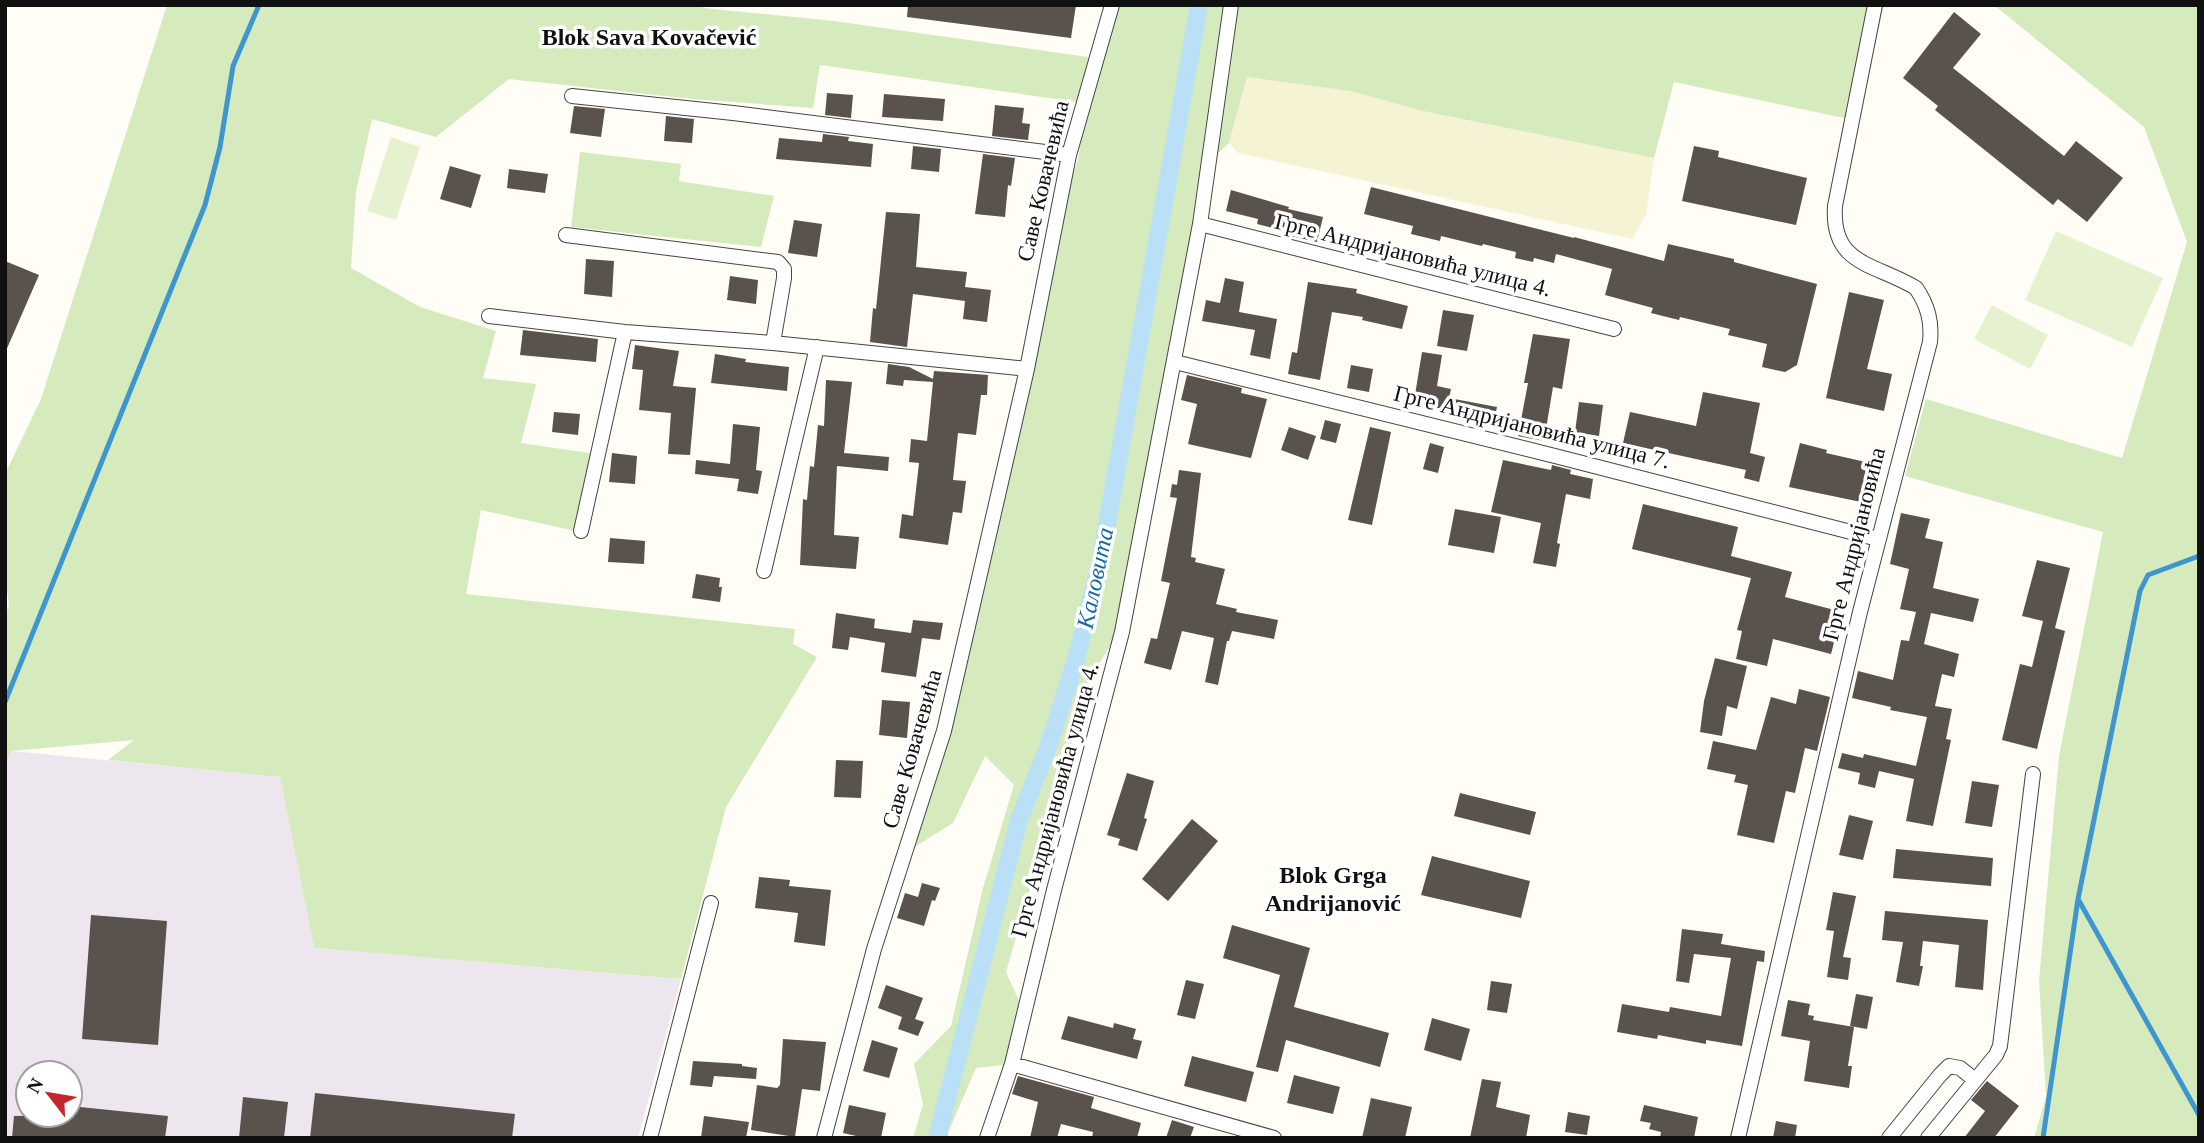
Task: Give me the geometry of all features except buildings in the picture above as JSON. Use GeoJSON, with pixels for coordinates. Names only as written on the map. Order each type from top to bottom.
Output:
{"type":"FeatureCollection","features":[{"type":"Feature","properties":{"kind":"street","name":"Саве Ковачевића"},"geometry":{"type":"LineString","coordinates":[[824,1138],[874,949],[944,731],[1027,369],[1069,155],[1112,5]]}},
{"type":"Feature","properties":{"kind":"street","name":"Грге Андријановића улица 4."},"geometry":{"type":"LineString","coordinates":[[987,1138],[1012,1065],[1054,890],[1122,632],[1200,223],[1231,5]]}},
{"type":"Feature","properties":{"kind":"street","name":"Грге Андријановића"},"geometry":{"type":"LineString","coordinates":[[1738,1138],[1878,539],[1930,342],[1931,327],[1927,307],[1916,288],[1849,254],[1837,238],[1833,223],[1875,5]]}},
{"type":"Feature","properties":{"kind":"street"},"geometry":{"type":"LineString","coordinates":[[572,96],[1069,155]]}},
{"type":"Feature","properties":{"kind":"street","name":"Грге Андријановића улица 4."},"geometry":{"type":"LineString","coordinates":[[1200,223],[1614,330]]}},
{"type":"Feature","properties":{"kind":"street"},"geometry":{"type":"LineString","coordinates":[[566,235],[778,262],[784,269],[784,278],[773,343]]}},
{"type":"Feature","properties":{"kind":"street"},"geometry":{"type":"LineString","coordinates":[[489,316],[625,332],[817,347],[1027,369]]}},
{"type":"Feature","properties":{"kind":"street"},"geometry":{"type":"LineString","coordinates":[[581,531],[625,332]]}},
{"type":"Feature","properties":{"kind":"street"},"geometry":{"type":"LineString","coordinates":[[764,571],[817,347]]}},
{"type":"Feature","properties":{"kind":"street","name":"Грге Андријановића улица 7."},"geometry":{"type":"LineString","coordinates":[[1175,362],[1878,539]]}},
{"type":"Feature","properties":{"kind":"street"},"geometry":{"type":"LineString","coordinates":[[1928,1138],[1998,1051],[2033,774]]}},
{"type":"Feature","properties":{"kind":"street"},"geometry":{"type":"LineString","coordinates":[[650,1138],[711,903]]}},
{"type":"Feature","properties":{"kind":"street"},"geometry":{"type":"LineString","coordinates":[[1012,1065],[1274,1138]]}},
{"type":"Feature","properties":{"kind":"street"},"geometry":{"type":"LineString","coordinates":[[1889,1138],[1940,1074],[1950,1066],[1960,1068],[1975,1080]]}},
{"type":"Feature","properties":{"kind":"shaded area"},"geometry":{"type":"Polygon","coordinates":[[[1247,77],[1350,91],[1423,111],[1654,158],[1646,215],[1632,239],[1238,153],[1229,143],[1247,77]]]}},
{"type":"Feature","properties":{"kind":"shaded area"},"geometry":{"type":"Polygon","coordinates":[[[11,751],[281,777],[314,948],[681,979],[638,1138],[5,1138],[5,766],[11,751]]]}},
{"type":"Feature","properties":{"kind":"green space"},"geometry":{"type":"Polygon","coordinates":[[[167,5],[703,5],[703,8],[834,21],[1095,58],[1084,103],[820,65],[813,108],[692,99],[509,79],[436,137],[372,119],[356,191],[351,268],[420,307],[496,331],[483,378],[536,384],[521,443],[596,454],[580,532],[481,510],[466,594],[795,629],[793,644],[817,657],[726,807],[681,979],[314,948],[280,777],[108,760],[134,740],[11,751],[5,765],[5,614],[9,606],[5,575],[5,474],[41,399],[167,5]]]}},
{"type":"Feature","properties":{"kind":"green space"},"geometry":{"type":"Polygon","coordinates":[[[1119,5],[1884,5],[1858,121],[1674,82],[1654,158],[1423,111],[1350,91],[1247,77],[1229,143],[1207,164],[1124,624],[1090,678],[1006,972],[1024,1012],[1012,1064],[976,1068],[948,1133],[949,1138],[913,1138],[923,1104],[914,1064],[951,1026],[983,888],[1014,785],[985,756],[953,823],[905,853],[945,728],[1056,220],[1078,159],[1085,115],[1119,5]]]}},
{"type":"Feature","properties":{"kind":"green space"},"geometry":{"type":"Polygon","coordinates":[[[1994,5],[2199,5],[2199,1138],[2034,1138],[2046,1097],[2039,981],[2059,756],[2103,532],[1905,476],[1926,399],[2122,458],[2187,242],[2144,127],[1994,5]]]}},
{"type":"Feature","properties":{"kind":"green space"},"geometry":{"type":"Polygon","coordinates":[[[391,137],[420,147],[396,220],[367,211],[391,137]]]}},
{"type":"Feature","properties":{"kind":"green space"},"geometry":{"type":"Polygon","coordinates":[[[580,152],[681,164],[679,181],[774,196],[761,247],[571,227],[580,152]]]}},
{"type":"Feature","properties":{"kind":"green space"},"geometry":{"type":"Polygon","coordinates":[[[2056,231],[2163,278],[2132,347],[2025,300],[2056,231]]]}},
{"type":"Feature","properties":{"kind":"green space"},"geometry":{"type":"Polygon","coordinates":[[[1992,305],[2048,335],[2030,369],[1974,339],[1992,305]]]}},
{"type":"Feature","properties":{"kind":"waterway"},"geometry":{"type":"LineString","coordinates":[[5,702],[205,205],[220,147],[233,66],[259,5]]}},
{"type":"Feature","properties":{"kind":"waterway","name":"Каловита"},"geometry":{"type":"LineString","coordinates":[[937,1138],[1019,820],[1047,750],[1075,663],[1099,569],[1199,5]]}},
{"type":"Feature","properties":{"kind":"waterway"},"geometry":{"type":"LineString","coordinates":[[2043,1138],[2078,899],[2140,591],[2148,575],[2199,556]]}},
{"type":"Feature","properties":{"kind":"waterway"},"geometry":{"type":"LineString","coordinates":[[2078,899],[2199,1115]]}},
{"type":"Feature","properties":{"kind":"district","name":"Blok Sava Kovačević"},"geometry":{"type":"Point","coordinates":[649,37]}},
{"type":"Feature","properties":{"kind":"district","name":"Blok Grga Andrijanović"},"geometry":{"type":"Point","coordinates":[1333,889]}}]}
